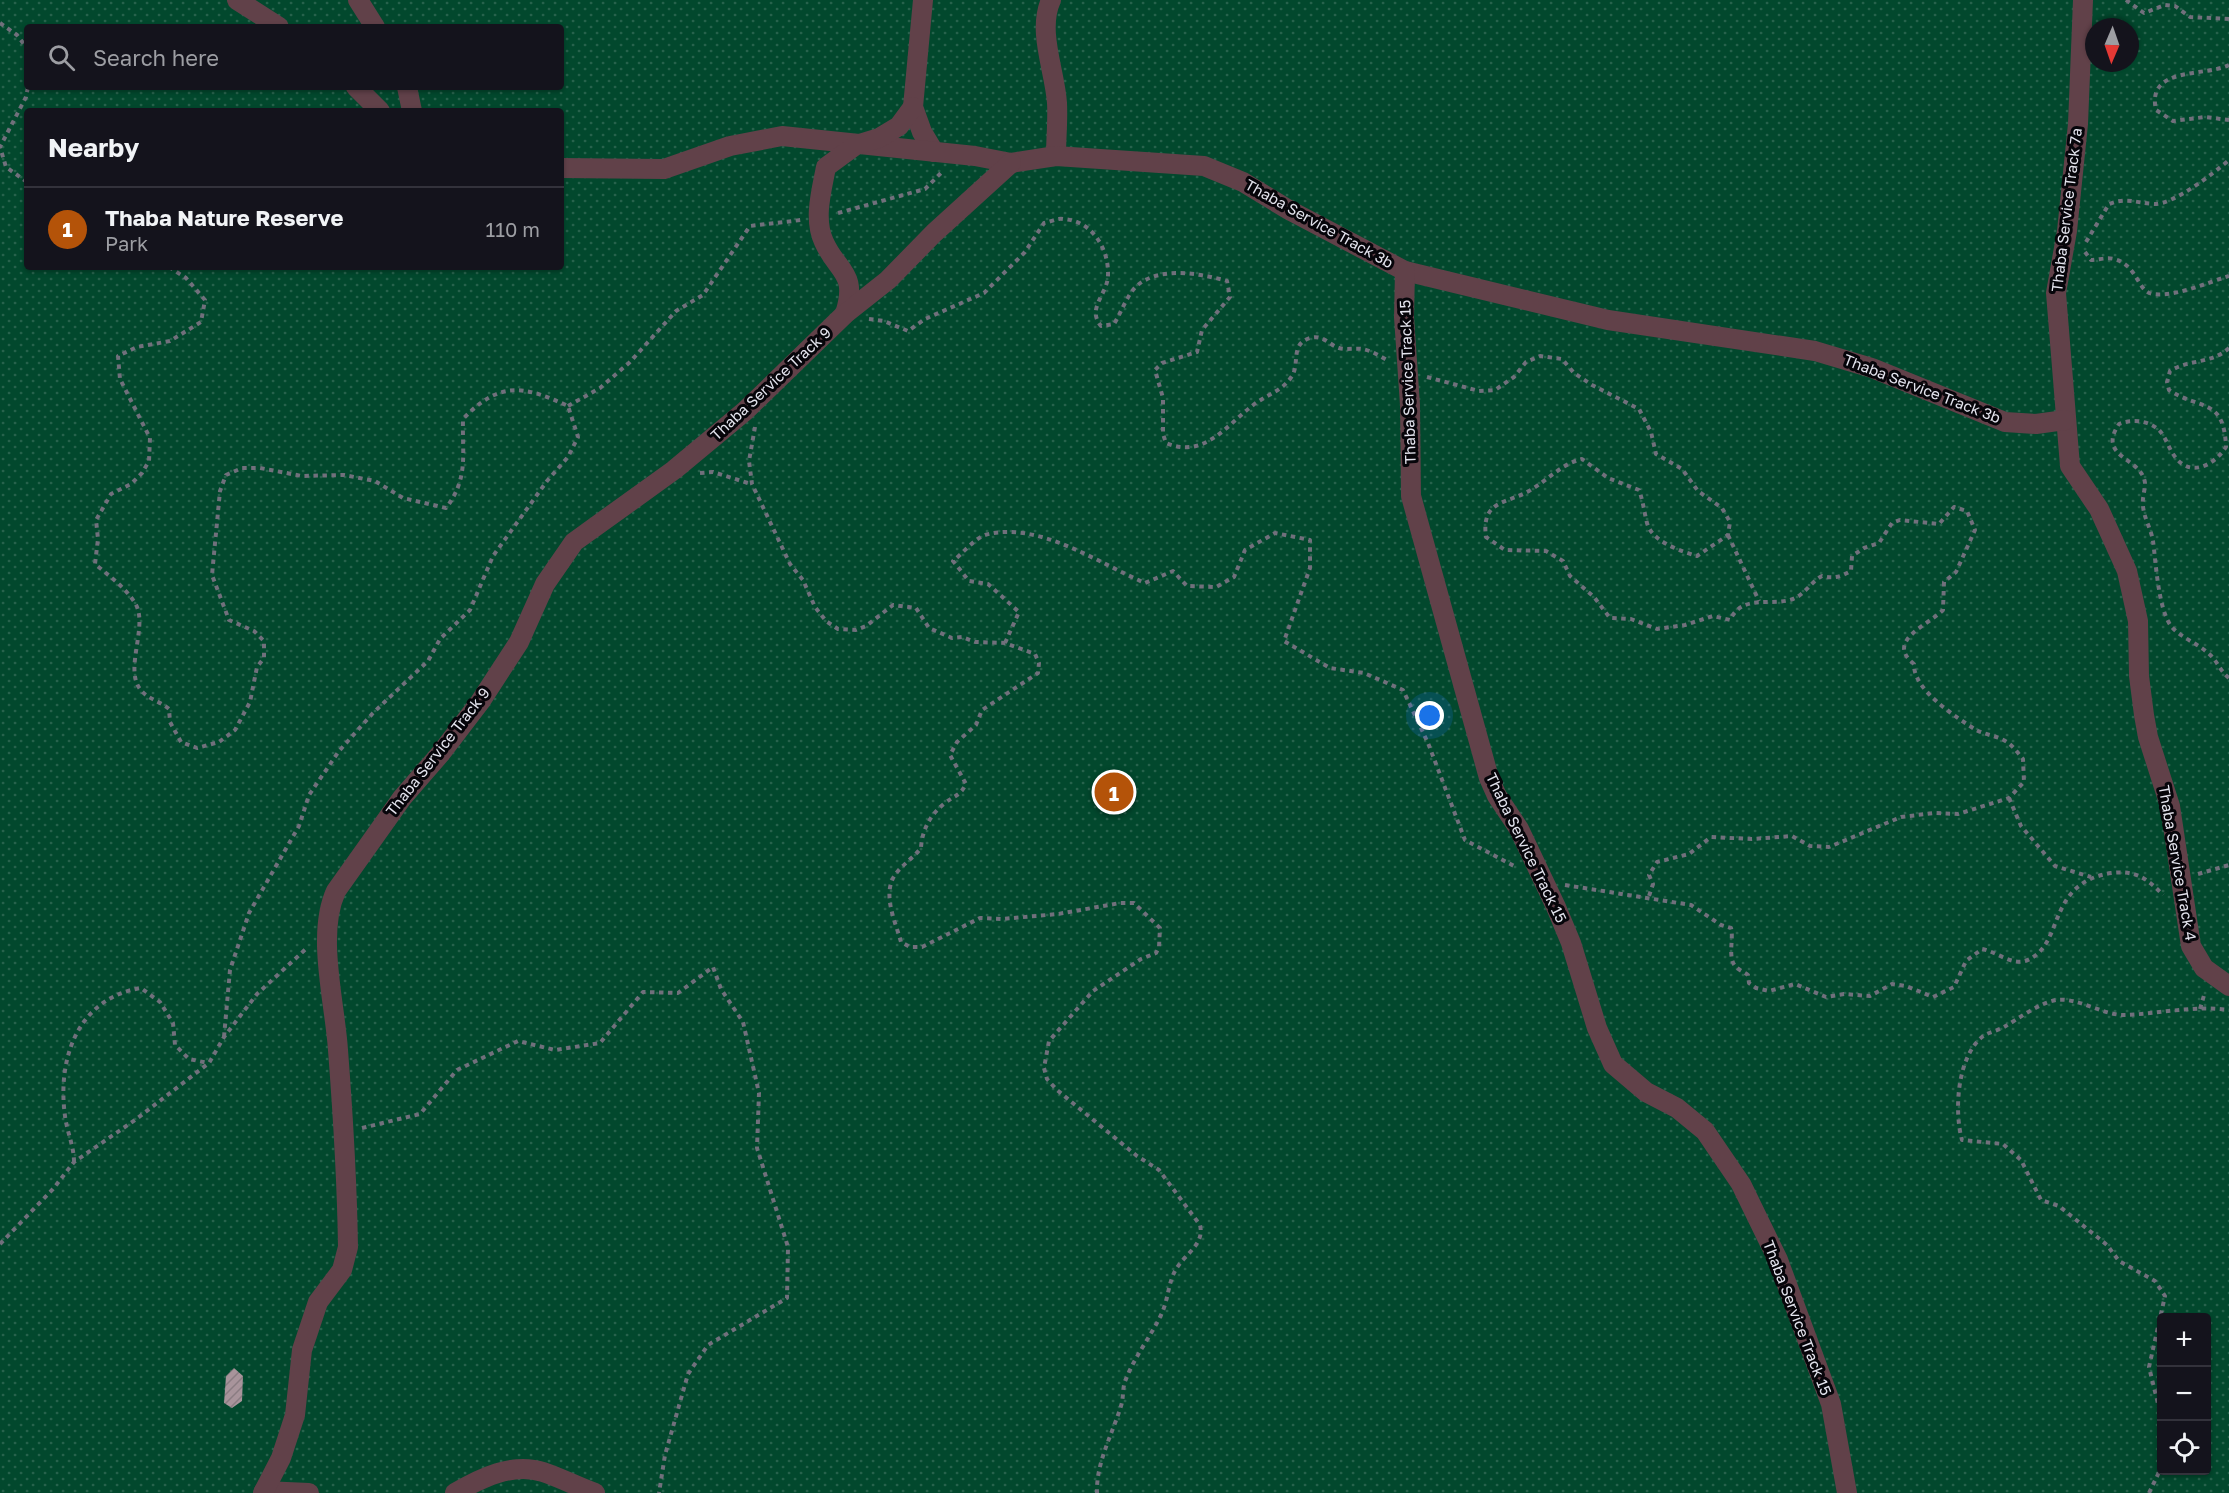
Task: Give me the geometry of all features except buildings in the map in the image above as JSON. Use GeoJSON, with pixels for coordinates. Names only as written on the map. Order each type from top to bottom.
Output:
{"type":"FeatureCollection","features":[{"type":"Feature","properties":{"kind":"street"},"geometry":{"type":"LineString","coordinates":[[237,0],[274,24]]}},
{"type":"Feature","properties":{"kind":"street"},"geometry":{"type":"LineString","coordinates":[[358,0],[373,24]]}},
{"type":"Feature","properties":{"kind":"street"},"geometry":{"type":"LineString","coordinates":[[923,0],[913,107],[922,132],[934,152]]}},
{"type":"Feature","properties":{"kind":"street"},"geometry":{"type":"LineString","coordinates":[[1051,0],[1047,9],[1046,35],[1057,104],[1056,156]]}},
{"type":"Feature","properties":{"kind":"street","name":"Thaba Service Track 7a"},"geometry":{"type":"LineString","coordinates":[[2065,420],[2056,293],[2067,231],[2078,124],[2083,0]]}},
{"type":"Feature","properties":{"kind":"street"},"geometry":{"type":"LineString","coordinates":[[359,90],[377,108]]}},
{"type":"Feature","properties":{"kind":"street"},"geometry":{"type":"LineString","coordinates":[[408,90],[411,108]]}},
{"type":"Feature","properties":{"kind":"street"},"geometry":{"type":"LineString","coordinates":[[845,314],[851,296],[848,279],[824,242],[820,218],[820,197],[826,167],[856,145],[879,138],[899,126],[913,107]]}},
{"type":"Feature","properties":{"kind":"street","name":"Thaba Service Track 3b"},"geometry":{"type":"LineString","coordinates":[[564,168],[664,169],[730,146],[782,136],[934,152],[1011,163],[1056,156],[1204,166],[1243,182],[1288,210],[1405,271],[1608,320],[1815,351],[1872,368],[2005,422],[2036,424],[2065,420]]}},
{"type":"Feature","properties":{"kind":"street","name":"Thaba Service Track 9"},"geometry":{"type":"LineString","coordinates":[[263,1492],[281,1458],[295,1415],[302,1350],[318,1302],[342,1270],[348,1246],[338,1048],[327,931],[328,916],[336,891],[402,798],[473,710],[519,642],[545,584],[574,542],[674,470],[758,400],[845,314],[888,280],[934,233],[1011,163]]}},
{"type":"Feature","properties":{"kind":"street","name":"Thaba Service Track 15"},"geometry":{"type":"LineString","coordinates":[[1405,271],[1411,496],[1489,778],[1497,796],[1520,829],[1571,943],[1597,1028],[1614,1064],[1646,1092],[1677,1108],[1705,1131],[1741,1184],[1778,1260],[1831,1404],[1846,1493]]}},
{"type":"Feature","properties":{"kind":"street","name":"Thaba Service Track 4"},"geometry":{"type":"LineString","coordinates":[[2065,420],[2070,466],[2099,509],[2127,571],[2138,621],[2139,676],[2144,715],[2148,736],[2170,806],[2185,920],[2191,946],[2204,968],[2229,986]]}},
{"type":"Feature","properties":{"kind":"street"},"geometry":{"type":"LineString","coordinates":[[455,1493],[479,1479],[514,1468],[543,1472],[595,1493]]}},
{"type":"Feature","properties":{"kind":"street"},"geometry":{"type":"LineString","coordinates":[[263,1492],[309,1493]]}},
{"type":"Feature","properties":{"kind":"path"},"geometry":{"type":"LineString","coordinates":[[2126,0],[2144,13],[2165,5],[2175,6],[2190,17],[2229,19]]}},
{"type":"Feature","properties":{"kind":"path"},"geometry":{"type":"LineString","coordinates":[[0,23],[17,35],[24,44]]}},
{"type":"Feature","properties":{"kind":"path"},"geometry":{"type":"LineString","coordinates":[[2229,65],[2220,70],[2189,72],[2165,80],[2158,88],[2154,99],[2156,110],[2173,121],[2205,117],[2229,120]]}},
{"type":"Feature","properties":{"kind":"path"},"geometry":{"type":"LineString","coordinates":[[24,180],[6,167],[0,147],[27,90]]}},
{"type":"Feature","properties":{"kind":"path"},"geometry":{"type":"LineString","coordinates":[[568,406],[600,388],[630,362],[676,310],[702,295],[750,226],[820,218],[924,189],[959,155]]}},
{"type":"Feature","properties":{"kind":"path"},"geometry":{"type":"LineString","coordinates":[[2229,160],[2176,199],[2155,204],[2129,199],[2109,204],[2096,223],[2084,248],[2085,255],[2091,260],[2113,258],[2132,268],[2141,287],[2153,294],[2177,291],[2229,276]]}},
{"type":"Feature","properties":{"kind":"path"},"geometry":{"type":"LineString","coordinates":[[845,314],[884,321],[908,331],[925,319],[984,293],[1024,252],[1044,223],[1062,219],[1085,225],[1097,236],[1103,251],[1109,273],[1107,286],[1096,306],[1095,314],[1101,326],[1114,324],[1133,291],[1140,283],[1152,278],[1166,274],[1200,274],[1227,281],[1230,297],[1202,330],[1197,352],[1162,363],[1155,370],[1163,398],[1162,434],[1166,443],[1176,447],[1211,441],[1224,433],[1252,406],[1276,392],[1291,377],[1296,368],[1295,355],[1299,346],[1311,338],[1328,339],[1336,347],[1364,349],[1407,371],[1479,391],[1495,390],[1515,378],[1526,362],[1540,356],[1562,359],[1575,373],[1592,385],[1639,409],[1651,432],[1656,454],[1682,469],[1698,491],[1722,508],[1730,522],[1728,535],[1759,601]]}},
{"type":"Feature","properties":{"kind":"path"},"geometry":{"type":"LineString","coordinates":[[174,270],[186,278],[205,300],[201,322],[170,341],[136,347],[118,356],[120,378],[150,438],[148,461],[142,473],[131,484],[111,494],[96,520],[98,538],[95,564],[135,603],[139,613],[135,677],[139,688],[153,701],[169,709],[170,722],[180,742],[197,748],[219,742],[235,729],[250,702],[257,667],[264,658],[264,641],[254,631],[229,620],[212,575],[220,491],[226,475],[242,468],[260,468],[302,476],[344,475],[375,482],[404,498],[446,508],[459,491],[463,471],[463,419],[476,405],[501,391],[518,390],[541,393],[568,406],[578,437],[568,457],[547,481],[493,556],[470,610],[440,639],[428,661],[373,713],[339,751],[309,795],[299,826],[249,914],[230,970],[224,1037]]}},
{"type":"Feature","properties":{"kind":"path"},"geometry":{"type":"LineString","coordinates":[[2229,348],[2222,354],[2198,363],[2182,363],[2170,371],[2167,382],[2169,390],[2211,409],[2223,422],[2226,447],[2216,462],[2188,467],[2177,460],[2159,430],[2138,421],[2128,420],[2119,424],[2113,438],[2114,448],[2121,457],[2138,468],[2145,480],[2144,517],[2153,540],[2162,605],[2171,626],[2186,639],[2206,651],[2229,678]]}},
{"type":"Feature","properties":{"kind":"path"},"geometry":{"type":"LineString","coordinates":[[758,400],[749,461],[752,484],[790,564],[803,579],[815,607],[826,621],[838,629],[856,630],[866,626],[893,605],[906,606],[916,609],[929,628],[951,638],[962,637],[975,642],[1005,643],[1035,654],[1039,663],[1038,673],[982,710],[976,725],[957,742],[950,755],[966,784],[961,795],[946,802],[931,817],[922,832],[921,848],[898,871],[889,887],[890,902],[902,942],[910,947],[922,947],[980,918],[1002,920],[1058,914],[1120,903],[1134,903],[1160,928],[1159,947],[1155,953],[1093,991],[1074,1016],[1062,1025],[1049,1041],[1045,1053],[1044,1068],[1047,1079],[1057,1090],[1137,1156],[1159,1170],[1200,1225],[1202,1234],[1199,1242],[1174,1272],[1162,1314],[1126,1377],[1122,1404],[1107,1443],[1104,1462],[1097,1473],[1097,1493]]}},
{"type":"Feature","properties":{"kind":"path"},"geometry":{"type":"LineString","coordinates":[[1647,899],[1653,884],[1649,875],[1657,862],[1689,854],[1711,837],[1792,836],[1810,846],[1829,847],[1854,839],[1876,825],[1901,817],[1934,813],[1958,814],[2009,798],[2024,782],[2024,759],[2008,743],[1978,731],[1953,715],[1920,683],[1914,672],[1914,664],[1903,653],[1902,647],[1908,637],[1943,610],[1944,582],[1956,572],[1975,530],[1968,511],[1954,507],[1939,524],[1900,520],[1892,523],[1879,543],[1864,548],[1852,556],[1851,571],[1834,579],[1822,576],[1791,600],[1759,601],[1734,611],[1730,620],[1713,616],[1685,625],[1657,629],[1631,620],[1610,618],[1594,597],[1570,576],[1563,561],[1546,551],[1505,550],[1486,537],[1484,523],[1490,511],[1504,499],[1529,491],[1571,462],[1582,459],[1608,478],[1639,490],[1646,508],[1647,525],[1671,548],[1697,556],[1728,535]]}},
{"type":"Feature","properties":{"kind":"path"},"geometry":{"type":"LineString","coordinates":[[697,473],[713,472],[752,484]]}},
{"type":"Feature","properties":{"kind":"path"},"geometry":{"type":"LineString","coordinates":[[1005,643],[1020,612],[988,584],[969,581],[953,561],[983,536],[1010,532],[1059,541],[1145,583],[1173,572],[1187,586],[1215,587],[1234,577],[1245,550],[1275,533],[1310,540],[1310,568],[1284,641],[1330,668],[1364,673],[1403,690],[1428,743],[1465,840],[1543,882],[1691,905],[1721,925],[1731,928],[1734,938],[1732,959],[1735,966],[1748,975],[1749,983],[1756,988],[1769,991],[1796,984],[1826,997],[1844,994],[1870,996],[1892,984],[1906,986],[1933,997],[1954,987],[1966,961],[1982,949],[1995,952],[2013,962],[2031,958],[2051,936],[2058,914],[2069,895],[2091,877]]}},
{"type":"Feature","properties":{"kind":"path"},"geometry":{"type":"LineString","coordinates":[[2009,798],[2021,826],[2055,866],[2091,877],[2128,871],[2152,883],[2185,920]]}},
{"type":"Feature","properties":{"kind":"path"},"geometry":{"type":"LineString","coordinates":[[0,1244],[53,1189],[74,1162],[135,1120],[209,1063],[224,1037],[256,994],[308,946],[328,916]]}},
{"type":"Feature","properties":{"kind":"path"},"geometry":{"type":"LineString","coordinates":[[342,1129],[365,1128],[420,1114],[457,1070],[518,1041],[555,1050],[600,1043],[643,992],[678,993],[713,967],[721,989],[743,1023],[759,1093],[757,1148],[788,1247],[787,1298],[708,1345],[688,1374],[665,1455],[659,1493]]}},
{"type":"Feature","properties":{"kind":"path"},"geometry":{"type":"LineString","coordinates":[[74,1162],[74,1148],[64,1115],[66,1065],[73,1036],[100,1003],[120,991],[141,988],[160,1002],[172,1023],[175,1045],[189,1059],[209,1063]]}},
{"type":"Feature","properties":{"kind":"path"},"geometry":{"type":"LineString","coordinates":[[2157,1400],[2149,1367],[2165,1296],[2155,1281],[2119,1261],[2107,1245],[2059,1206],[2041,1200],[2021,1160],[2003,1144],[1962,1140],[1958,1126],[1962,1068],[1983,1037],[2004,1028],[2019,1016],[2056,1000],[2116,1015],[2153,1014],[2192,1009],[2229,1010]]}},
{"type":"Feature","properties":{"kind":"path"},"geometry":{"type":"LineString","coordinates":[[2150,1493],[2158,1475]]}},
{"type":"Feature","properties":{"kind":"green space"},"geometry":{"type":"Polygon","coordinates":[[[0,0],[2229,0],[2229,1493],[0,1493],[0,0]]]}},
{"type":"Feature","properties":{"kind":"place","name":"Thaba Nature Reserve"},"geometry":{"type":"Point","coordinates":[1114,792]}}]}
